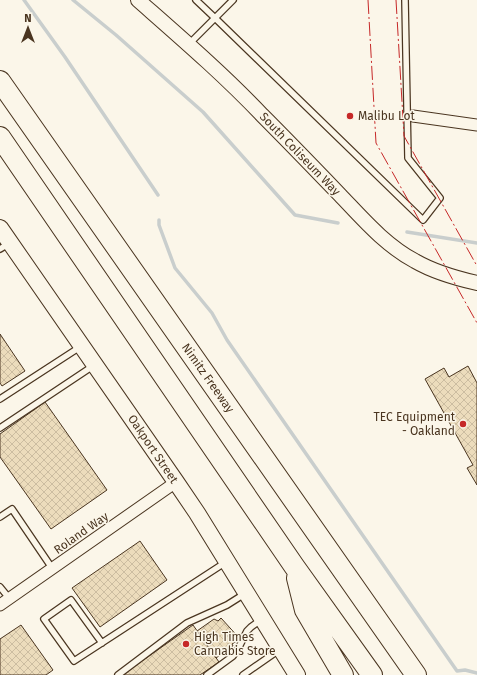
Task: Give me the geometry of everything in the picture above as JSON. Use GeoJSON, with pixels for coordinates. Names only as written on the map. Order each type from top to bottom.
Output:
{"type":"FeatureCollection","features":[{"type":"Feature","properties":{"kind":"highway","name":"Nimitz Freeway"},"geometry":{"type":"LineString","coordinates":[[0,81],[416,675]]}},
{"type":"Feature","properties":{"kind":"highway"},"geometry":{"type":"LineString","coordinates":[[0,137],[294,566],[372,675]]}},
{"type":"Feature","properties":{"kind":"highway"},"geometry":{"type":"LineString","coordinates":[[294,566],[305,610],[342,675]]}},
{"type":"Feature","properties":{"kind":"main road","name":"Oakport Street"},"geometry":{"type":"LineString","coordinates":[[0,228],[5,246],[82,346],[176,482],[297,675]]}},
{"type":"Feature","properties":{"kind":"street","name":"South Coliseum Way"},"geometry":{"type":"LineString","coordinates":[[138,0],[226,79],[387,242],[414,261],[442,274],[477,283]]}},
{"type":"Feature","properties":{"kind":"street"},"geometry":{"type":"LineString","coordinates":[[413,116],[477,125]]}},
{"type":"Feature","properties":{"kind":"street","name":"Roland Way"},"geometry":{"type":"LineString","coordinates":[[4,602],[176,482]]}},
{"type":"Feature","properties":{"kind":"lane"},"geometry":{"type":"LineString","coordinates":[[196,0],[423,220],[440,198],[408,158],[405,0]]}},
{"type":"Feature","properties":{"kind":"lane"},"geometry":{"type":"LineString","coordinates":[[189,45],[233,0]]}},
{"type":"Feature","properties":{"kind":"lane"},"geometry":{"type":"LineString","coordinates":[[0,399],[82,346]]}},
{"type":"Feature","properties":{"kind":"lane"},"geometry":{"type":"LineString","coordinates":[[0,428],[95,365]]}},
{"type":"Feature","properties":{"kind":"lane"},"geometry":{"type":"LineString","coordinates":[[0,517],[12,509],[52,568]]}},
{"type":"Feature","properties":{"kind":"lane"},"geometry":{"type":"LineString","coordinates":[[102,643],[71,600],[44,619],[74,660],[102,643],[226,561]]}},
{"type":"Feature","properties":{"kind":"lane"},"geometry":{"type":"LineString","coordinates":[[0,587],[4,602]]}},
{"type":"Feature","properties":{"kind":"lane"},"geometry":{"type":"LineString","coordinates":[[118,675],[187,623],[227,605],[246,593]]}},
{"type":"Feature","properties":{"kind":"lane"},"geometry":{"type":"LineString","coordinates":[[207,675],[233,656],[247,631],[262,619]]}},
{"type":"Feature","properties":{"kind":"lane"},"geometry":{"type":"LineString","coordinates":[[243,675],[280,649]]}},
{"type":"Feature","properties":{"kind":"building"},"geometry":{"type":"Polygon","coordinates":[[[0,334],[25,371],[2,386],[0,383],[0,334]]]}},
{"type":"Feature","properties":{"kind":"building","name":"TEC Equipment - Oakland"},"geometry":{"type":"Polygon","coordinates":[[[468,366],[477,383],[477,485],[467,468],[473,465],[425,379],[444,368],[449,377],[468,366]]]}},
{"type":"Feature","properties":{"kind":"building"},"geometry":{"type":"Polygon","coordinates":[[[45,402],[107,490],[51,529],[0,457],[0,434],[45,402]]]}},
{"type":"Feature","properties":{"kind":"building"},"geometry":{"type":"Polygon","coordinates":[[[140,541],[167,580],[100,627],[72,588],[140,541]]]}},
{"type":"Feature","properties":{"kind":"building"},"geometry":{"type":"Polygon","coordinates":[[[221,618],[240,639],[216,658],[197,631],[214,619],[218,621],[221,618]]]}},
{"type":"Feature","properties":{"kind":"building"},"geometry":{"type":"Polygon","coordinates":[[[21,625],[53,670],[46,675],[0,675],[0,639],[21,625]]]}},
{"type":"Feature","properties":{"kind":"building","name":"High Times Cannabis Store"},"geometry":{"type":"Polygon","coordinates":[[[193,625],[219,662],[200,675],[122,675],[193,625]]]}},
{"type":"Feature","properties":{"kind":"waterway"},"geometry":{"type":"LineString","coordinates":[[24,0],[65,57],[158,195]]}},
{"type":"Feature","properties":{"kind":"waterway"},"geometry":{"type":"LineString","coordinates":[[73,0],[116,35],[203,112],[295,215],[338,223]]}},
{"type":"Feature","properties":{"kind":"waterway"},"geometry":{"type":"LineString","coordinates":[[159,220],[159,225],[175,268],[212,313],[227,340],[457,671],[465,670],[477,673]]}},
{"type":"Feature","properties":{"kind":"waterway"},"geometry":{"type":"LineString","coordinates":[[407,232],[477,243]]}},
{"type":"Feature","properties":{"kind":"power"},"geometry":{"type":"LineString","coordinates":[[368,0],[376,143],[477,323]]}},
{"type":"Feature","properties":{"kind":"power"},"geometry":{"type":"LineString","coordinates":[[396,0],[404,136],[477,266]]}},
{"type":"Feature","properties":{"kind":"place","name":"Malibu Lot"},"geometry":{"type":"Point","coordinates":[350,116]}},
{"type":"Feature","properties":{"kind":"place","name":"TEC Equipment - Oakland"},"geometry":{"type":"Point","coordinates":[463,424]}},
{"type":"Feature","properties":{"kind":"place","name":"High Times Cannabis Store"},"geometry":{"type":"Point","coordinates":[186,644]}}]}
